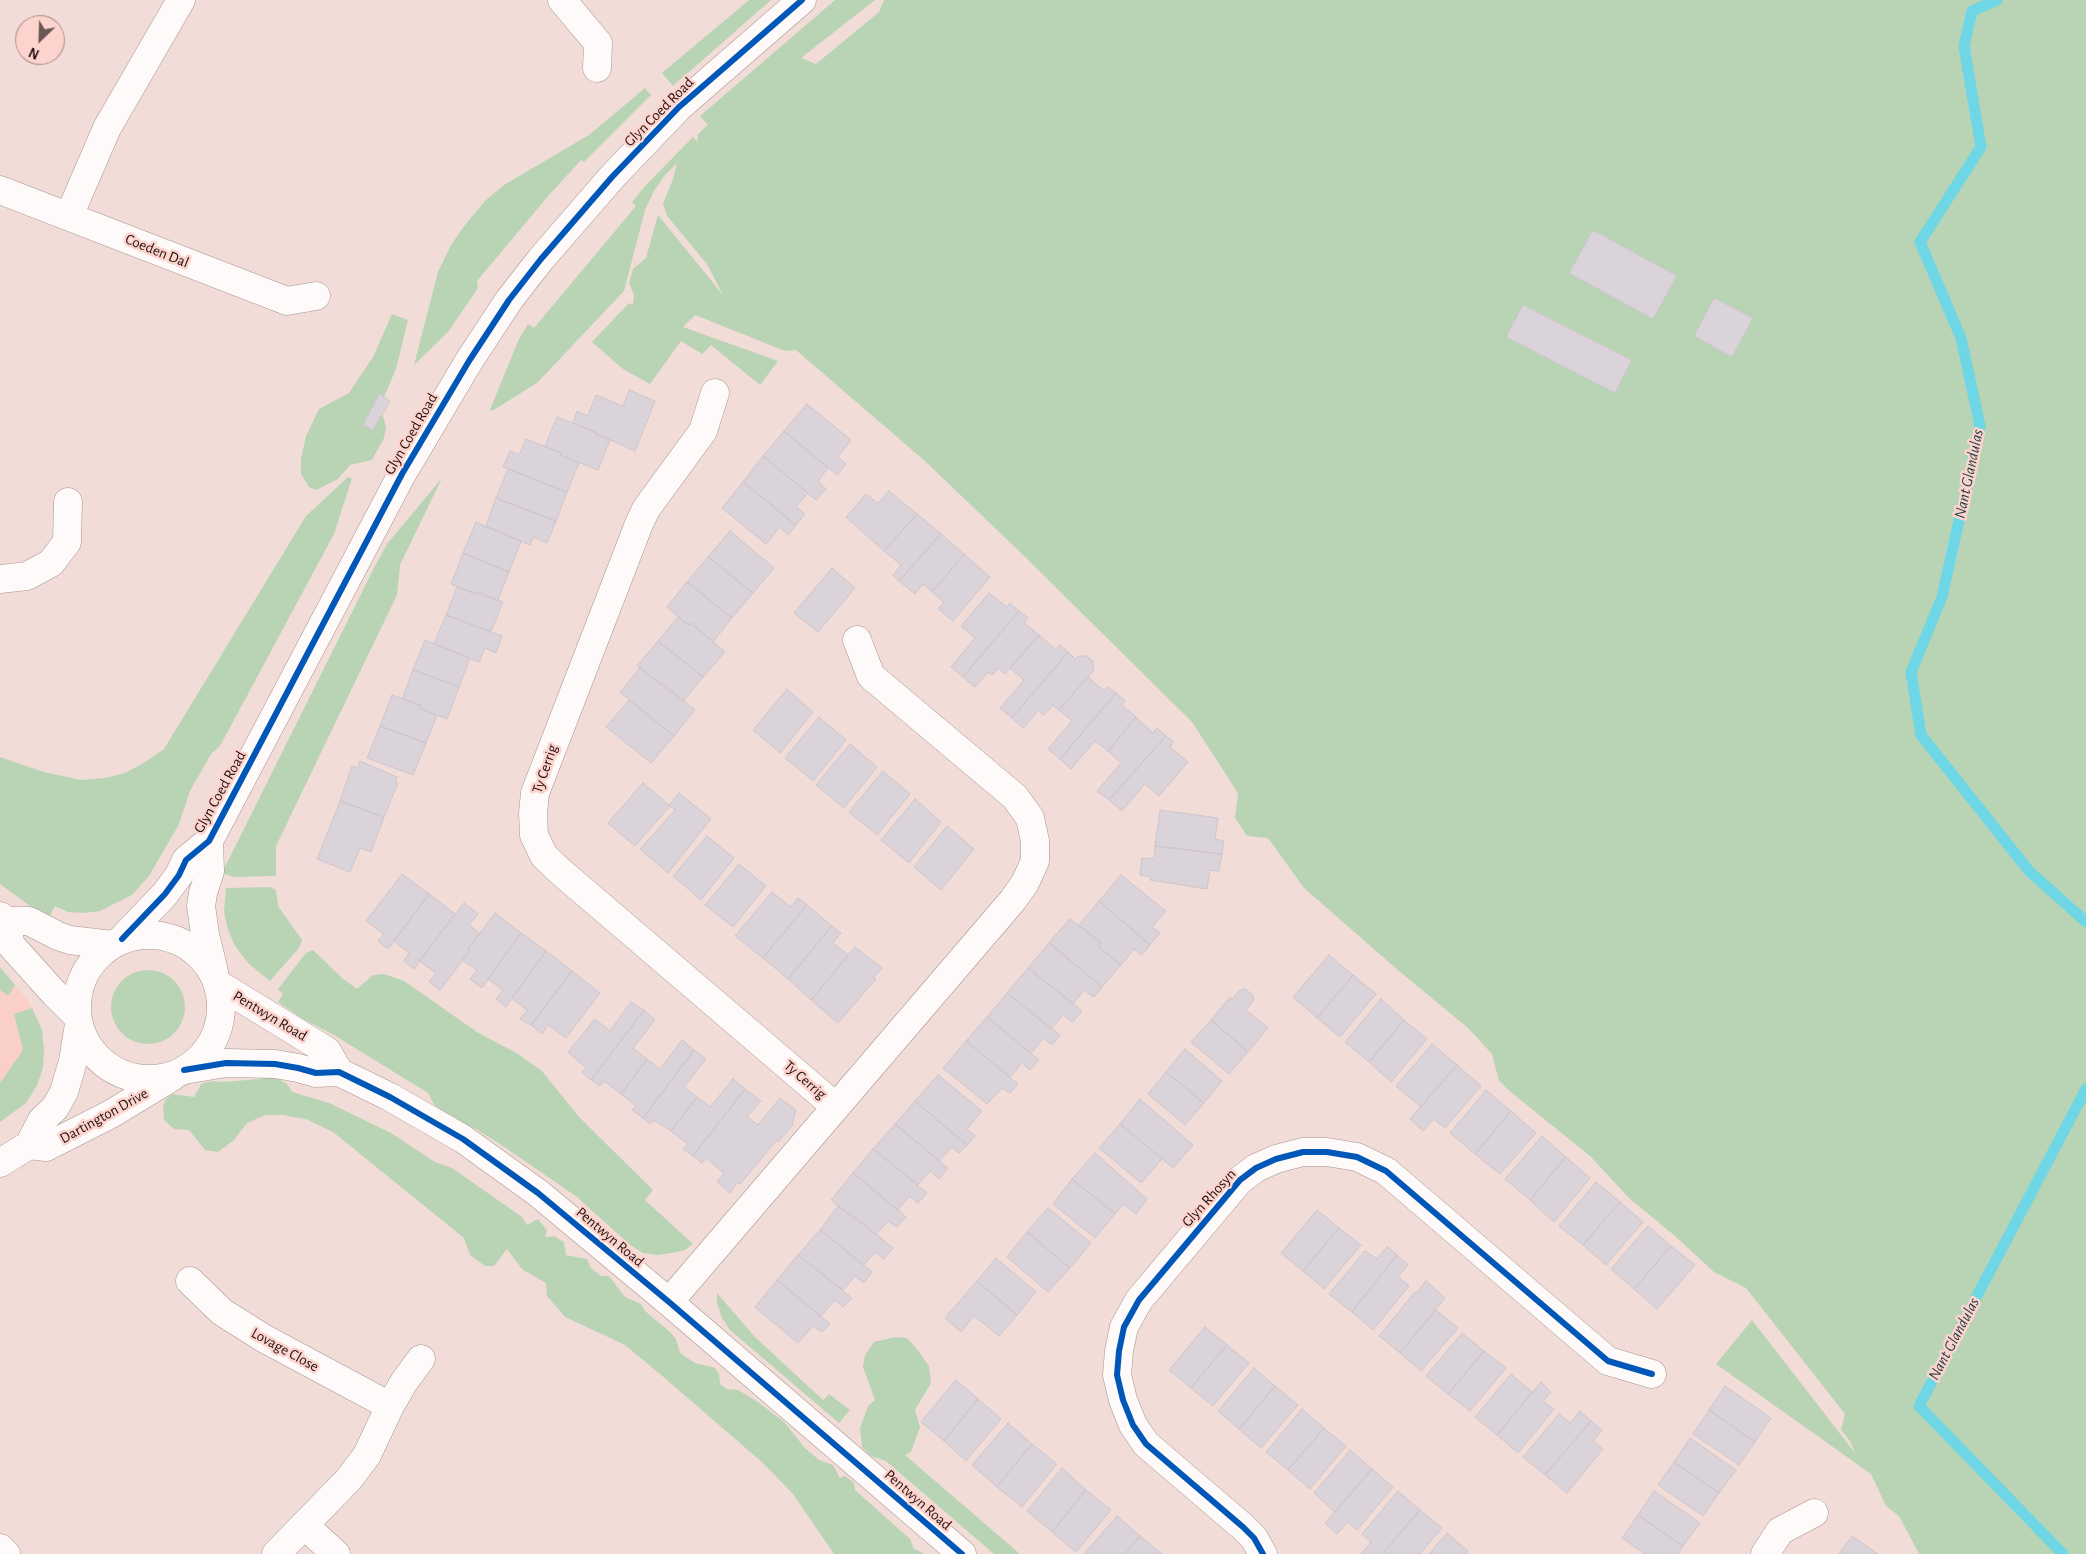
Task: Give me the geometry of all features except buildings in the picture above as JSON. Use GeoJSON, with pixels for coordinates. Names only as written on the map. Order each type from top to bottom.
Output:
{"type":"FeatureCollection","features":[{"type":"Feature","properties":{"kind":"street"},"geometry":{"type":"LineString","coordinates":[[69,216],[107,128],[181,0]]}},
{"type":"Feature","properties":{"kind":"street"},"geometry":{"type":"LineString","coordinates":[[562,0],[598,44],[597,68]]}},
{"type":"Feature","properties":{"kind":"street","name":"Glyn Coed Road"},"geometry":{"type":"LineString","coordinates":[[116,942],[165,894],[179,875],[186,860],[209,841],[402,474],[469,361],[509,300],[612,177],[679,107],[802,0]]}},
{"type":"Feature","properties":{"kind":"street","name":"Coeden Dal"},"geometry":{"type":"LineString","coordinates":[[0,190],[287,302],[316,296]]}},
{"type":"Feature","properties":{"kind":"street","name":"Ty Cerrig"},"geometry":{"type":"LineString","coordinates":[[715,393],[703,430],[646,509],[639,524],[535,793],[532,813],[534,834],[544,856],[561,872],[836,1107]]}},
{"type":"Feature","properties":{"kind":"street"},"geometry":{"type":"LineString","coordinates":[[0,579],[27,576],[51,563],[67,542],[68,502]]}},
{"type":"Feature","properties":{"kind":"street","name":"Ty Cerrig"},"geometry":{"type":"LineString","coordinates":[[669,1302],[1013,900],[1025,883],[1035,861],[1035,841],[1030,818],[1015,797],[871,676],[857,640]]}},
{"type":"Feature","properties":{"kind":"street","name":"Glyn Coed Road"},"geometry":{"type":"LineString","coordinates":[[209,841],[210,871],[201,906],[205,934],[216,981]]}},
{"type":"Feature","properties":{"kind":"street","name":"Pentwyn Road"},"geometry":{"type":"LineString","coordinates":[[180,1073],[200,1058],[213,1042],[220,1023],[221,1010],[216,981],[203,959],[186,945],[166,937],[144,936],[116,942],[79,941],[58,936],[29,921],[4,918],[10,944],[78,1020],[93,1053],[106,1065],[122,1074],[158,1079],[226,1063],[275,1064],[316,1073],[339,1072],[390,1097],[463,1139],[538,1193],[669,1302],[962,1554]]}},
{"type":"Feature","properties":{"kind":"street"},"geometry":{"type":"LineString","coordinates":[[78,1020],[79,992],[83,979],[90,967],[116,942]]}},
{"type":"Feature","properties":{"kind":"street","name":"Pentwyn Road"},"geometry":{"type":"LineString","coordinates":[[216,981],[327,1051],[339,1072]]}},
{"type":"Feature","properties":{"kind":"street","name":"Dartington Drive"},"geometry":{"type":"LineString","coordinates":[[0,1163],[29,1145],[42,1120],[54,1108],[64,1092],[73,1061],[78,1020]]}},
{"type":"Feature","properties":{"kind":"street","name":"Dartington Drive"},"geometry":{"type":"LineString","coordinates":[[29,1145],[46,1147],[112,1114],[180,1073]]}},
{"type":"Feature","properties":{"kind":"street","name":"Glyn Rhosyn"},"geometry":{"type":"LineString","coordinates":[[1264,1554],[1254,1538],[1243,1527],[1146,1444],[1133,1425],[1123,1400],[1117,1375],[1124,1327],[1139,1300],[1240,1180],[1256,1168],[1276,1159],[1303,1152],[1327,1152],[1357,1158],[1386,1171],[1608,1361],[1652,1374]]}},
{"type":"Feature","properties":{"kind":"street","name":"Lovage Close"},"geometry":{"type":"LineString","coordinates":[[190,1281],[222,1312],[236,1321],[273,1344],[390,1406]]}},
{"type":"Feature","properties":{"kind":"street"},"geometry":{"type":"LineString","coordinates":[[276,1554],[348,1479],[367,1455],[390,1406],[404,1382],[422,1360]]}},
{"type":"Feature","properties":{"kind":"street"},"geometry":{"type":"LineString","coordinates":[[1764,1554],[1780,1531],[1814,1513]]}},
{"type":"Feature","properties":{"kind":"street"},"geometry":{"type":"LineString","coordinates":[[304,1525],[336,1554]]}},
{"type":"Feature","properties":{"kind":"street"},"geometry":{"type":"LineString","coordinates":[[0,1548],[6,1554]]}},
{"type":"Feature","properties":{"kind":"shaded area"},"geometry":{"type":"Polygon","coordinates":[[[0,967],[32,1008],[42,1030],[44,1049],[43,1068],[37,1085],[26,1103],[0,1122],[0,967]]]}},
{"type":"Feature","properties":{"kind":"green space"},"geometry":{"type":"Polygon","coordinates":[[[749,0],[771,0],[673,86],[662,73],[749,0]]]}},
{"type":"Feature","properties":{"kind":"green space"},"geometry":{"type":"Polygon","coordinates":[[[835,0],[875,0],[801,58],[816,64],[879,12],[884,0],[2086,0],[2086,1554],[1919,1554],[1899,1516],[1886,1506],[1871,1474],[1716,1364],[1752,1320],[1855,1453],[1850,1441],[1841,1430],[1845,1414],[1746,1288],[1714,1272],[1675,1236],[1629,1198],[1590,1156],[1499,1081],[1492,1054],[1468,1028],[1304,888],[1268,838],[1247,836],[1235,818],[1238,793],[1192,722],[926,462],[796,350],[785,351],[695,315],[683,327],[778,361],[760,385],[711,345],[702,354],[681,341],[650,384],[623,369],[592,342],[629,303],[633,305],[634,295],[629,283],[633,269],[646,258],[658,215],[723,295],[707,264],[667,216],[663,204],[677,163],[665,175],[654,191],[645,210],[624,291],[537,383],[492,411],[490,410],[518,341],[528,324],[534,328],[636,206],[632,202],[645,186],[693,137],[697,142],[698,134],[708,125],[700,116],[835,0]]]}},
{"type":"Feature","properties":{"kind":"green space"},"geometry":{"type":"Polygon","coordinates":[[[645,88],[651,95],[584,162],[581,160],[549,195],[477,281],[478,288],[448,332],[414,365],[438,272],[451,245],[485,201],[504,185],[589,135],[645,88]]]}},
{"type":"Feature","properties":{"kind":"green space"},"geometry":{"type":"Polygon","coordinates":[[[392,314],[408,320],[396,369],[384,397],[382,413],[386,427],[384,438],[372,460],[350,465],[338,479],[316,490],[309,487],[301,474],[301,459],[306,436],[319,409],[349,393],[373,357],[392,314]]]}},
{"type":"Feature","properties":{"kind":"green space"},"geometry":{"type":"Polygon","coordinates":[[[348,477],[352,478],[334,534],[220,746],[211,754],[190,791],[179,824],[149,876],[132,895],[100,911],[68,912],[55,906],[50,916],[30,906],[0,884],[0,757],[44,772],[81,780],[105,778],[125,773],[164,749],[306,516],[348,477]]]}},
{"type":"Feature","properties":{"kind":"green space"},"geometry":{"type":"Polygon","coordinates":[[[442,478],[400,565],[397,595],[276,846],[276,876],[233,877],[222,873],[387,544],[442,478]]]}},
{"type":"Feature","properties":{"kind":"green space"},"geometry":{"type":"Polygon","coordinates":[[[270,887],[276,890],[278,906],[302,940],[299,948],[270,981],[249,964],[235,946],[228,930],[224,912],[226,888],[270,887]]]}},
{"type":"Feature","properties":{"kind":"green space"},"geometry":{"type":"Polygon","coordinates":[[[313,950],[342,978],[357,989],[373,975],[384,974],[404,981],[477,1032],[518,1054],[541,1070],[580,1118],[653,1190],[645,1200],[693,1244],[685,1250],[672,1253],[657,1255],[643,1253],[630,1245],[577,1197],[503,1146],[476,1129],[453,1125],[436,1108],[428,1093],[334,1035],[303,1019],[278,1002],[283,994],[278,989],[306,953],[313,950]]]}},
{"type":"Feature","properties":{"kind":"green space"},"geometry":{"type":"Polygon","coordinates":[[[0,967],[15,985],[8,996],[0,990],[0,967]]]}},
{"type":"Feature","properties":{"kind":"green space"},"geometry":{"type":"Polygon","coordinates":[[[148,970],[169,976],[179,986],[185,1007],[179,1028],[169,1038],[148,1044],[127,1038],[117,1028],[111,1007],[117,986],[127,976],[148,970]]]}},
{"type":"Feature","properties":{"kind":"green space"},"geometry":{"type":"Polygon","coordinates":[[[32,1008],[42,1030],[43,1068],[37,1085],[26,1103],[0,1122],[0,1083],[23,1050],[14,1014],[32,1008]]]}},
{"type":"Feature","properties":{"kind":"green space"},"geometry":{"type":"Polygon","coordinates":[[[272,1075],[287,1084],[292,1092],[329,1103],[391,1133],[435,1162],[452,1168],[522,1217],[527,1225],[538,1219],[547,1230],[545,1237],[554,1236],[564,1242],[566,1255],[587,1259],[591,1268],[601,1276],[609,1276],[625,1297],[641,1304],[645,1311],[670,1332],[676,1339],[680,1353],[695,1363],[715,1368],[719,1374],[720,1384],[727,1389],[738,1390],[758,1402],[784,1422],[805,1448],[819,1460],[833,1465],[840,1478],[845,1476],[854,1483],[855,1490],[910,1539],[914,1549],[925,1554],[834,1554],[793,1494],[763,1463],[660,1374],[625,1345],[565,1317],[547,1296],[546,1283],[522,1269],[507,1249],[494,1266],[485,1266],[470,1255],[464,1238],[333,1132],[306,1119],[282,1115],[265,1115],[247,1123],[234,1140],[218,1152],[205,1150],[189,1130],[174,1129],[164,1120],[163,1106],[166,1099],[173,1094],[194,1097],[201,1084],[212,1081],[260,1079],[272,1075]]]}},
{"type":"Feature","properties":{"kind":"green space"},"geometry":{"type":"Polygon","coordinates":[[[717,1293],[755,1337],[823,1400],[829,1394],[850,1410],[839,1423],[730,1330],[722,1318],[717,1303],[717,1293]]]}},
{"type":"Feature","properties":{"kind":"green space"},"geometry":{"type":"Polygon","coordinates":[[[895,1337],[907,1338],[917,1349],[929,1366],[931,1383],[915,1410],[920,1427],[911,1452],[905,1455],[1020,1554],[994,1554],[886,1461],[871,1456],[862,1447],[860,1428],[868,1406],[875,1400],[863,1367],[865,1355],[874,1342],[895,1337]]]}},
{"type":"Feature","properties":{"kind":"waterway","name":"Nant Glandulas"},"geometry":{"type":"LineString","coordinates":[[1997,0],[1972,11],[1964,46],[1981,147],[1920,242],[1961,338],[1980,426],[1942,597],[1911,672],[1921,735],[2029,871],[2086,922]]}},
{"type":"Feature","properties":{"kind":"waterway","name":"Nant Glandulas"},"geometry":{"type":"LineString","coordinates":[[2063,1554],[1919,1406],[2086,1089]]}},
{"type":"Feature","properties":{"kind":"cycle path"},"geometry":{"type":"LineString","coordinates":[[122,939],[165,894],[179,875],[186,860],[209,841],[402,474],[469,361],[509,300],[541,259],[612,177],[679,107],[802,0]]}},
{"type":"Feature","properties":{"kind":"cycle path"},"geometry":{"type":"LineString","coordinates":[[184,1070],[226,1063],[275,1064],[316,1073],[339,1072],[390,1097],[463,1139],[538,1193],[669,1302],[962,1554]]}},
{"type":"Feature","properties":{"kind":"cycle path"},"geometry":{"type":"LineString","coordinates":[[1263,1554],[1254,1538],[1243,1527],[1146,1444],[1133,1425],[1123,1400],[1117,1375],[1124,1327],[1139,1300],[1240,1180],[1256,1168],[1276,1159],[1303,1152],[1327,1152],[1357,1157],[1386,1171],[1608,1361],[1652,1374]]}}]}
